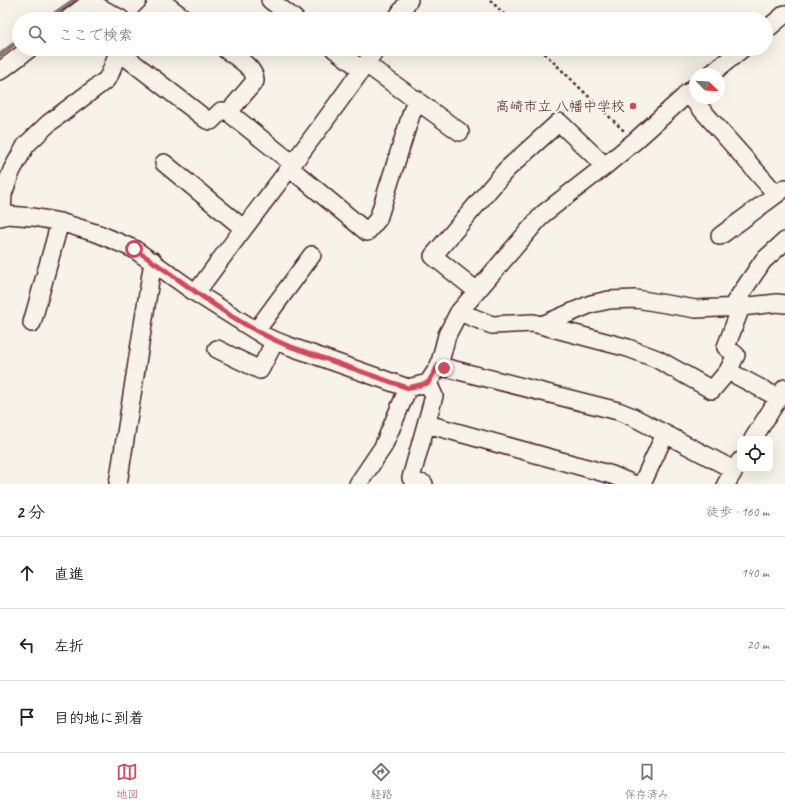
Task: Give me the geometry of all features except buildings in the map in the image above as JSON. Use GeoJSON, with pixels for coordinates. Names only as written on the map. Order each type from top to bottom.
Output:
{"type":"FeatureCollection","features":[{"type":"Feature","properties":{"kind":"street"},"geometry":{"type":"LineString","coordinates":[[152,12],[159,0],[175,12]]}},
{"type":"Feature","properties":{"kind":"street"},"geometry":{"type":"LineString","coordinates":[[270,0],[286,12]]}},
{"type":"Feature","properties":{"kind":"street"},"geometry":{"type":"LineString","coordinates":[[77,12],[91,1],[109,12]]}},
{"type":"Feature","properties":{"kind":"street"},"geometry":{"type":"LineString","coordinates":[[401,12],[408,1]]}},
{"type":"Feature","properties":{"kind":"street"},"geometry":{"type":"LineString","coordinates":[[773,24],[785,14]]}},
{"type":"Feature","properties":{"kind":"street"},"geometry":{"type":"LineString","coordinates":[[0,71],[19,56]]}},
{"type":"Feature","properties":{"kind":"street"},"geometry":{"type":"LineString","coordinates":[[117,56],[106,80],[49,122],[26,144],[12,170],[3,194],[1,216],[8,215],[33,217],[60,222],[99,234],[134,249],[153,261],[196,293],[256,331],[275,341],[408,388],[428,383],[438,366],[447,335],[460,312],[543,214],[635,141],[689,92]]}},
{"type":"Feature","properties":{"kind":"street"},"geometry":{"type":"LineString","coordinates":[[127,56],[207,120],[211,121],[221,112],[231,111]]}},
{"type":"Feature","properties":{"kind":"street"},"geometry":{"type":"LineString","coordinates":[[231,111],[254,81],[255,76],[252,70],[234,56]]}},
{"type":"Feature","properties":{"kind":"street"},"geometry":{"type":"LineString","coordinates":[[346,56],[416,99],[460,131]]}},
{"type":"Feature","properties":{"kind":"street"},"geometry":{"type":"LineString","coordinates":[[196,293],[243,228],[292,166],[371,56]]}},
{"type":"Feature","properties":{"kind":"street"},"geometry":{"type":"LineString","coordinates":[[718,68],[733,56]]}},
{"type":"Feature","properties":{"kind":"street"},"geometry":{"type":"LineString","coordinates":[[231,111],[233,116],[367,232],[378,219],[416,99]]}},
{"type":"Feature","properties":{"kind":"street"},"geometry":{"type":"LineString","coordinates":[[703,104],[781,191],[720,236]]}},
{"type":"Feature","properties":{"kind":"street"},"geometry":{"type":"LineString","coordinates":[[477,291],[433,256],[506,170],[519,157],[559,122],[605,166]]}},
{"type":"Feature","properties":{"kind":"street"},"geometry":{"type":"LineString","coordinates":[[164,163],[243,228]]}},
{"type":"Feature","properties":{"kind":"street"},"geometry":{"type":"LineString","coordinates":[[32,323],[60,222]]}},
{"type":"Feature","properties":{"kind":"street"},"geometry":{"type":"LineString","coordinates":[[460,312],[492,325],[533,323],[628,348],[657,359],[712,390],[728,371],[736,355],[726,346],[736,308],[763,261],[785,241]]}},
{"type":"Feature","properties":{"kind":"street"},"geometry":{"type":"LineString","coordinates":[[256,331],[312,255]]}},
{"type":"Feature","properties":{"kind":"street"},"geometry":{"type":"LineString","coordinates":[[118,484],[153,261]]}},
{"type":"Feature","properties":{"kind":"street"},"geometry":{"type":"LineString","coordinates":[[542,325],[591,304],[609,300],[636,299],[696,309],[736,308],[777,303],[785,304]]}},
{"type":"Feature","properties":{"kind":"street"},"geometry":{"type":"LineString","coordinates":[[217,350],[260,370],[275,341]]}},
{"type":"Feature","properties":{"kind":"street"},"geometry":{"type":"LineString","coordinates":[[438,366],[618,411],[633,417],[733,471]]}},
{"type":"Feature","properties":{"kind":"street"},"geometry":{"type":"LineString","coordinates":[[728,371],[782,393],[756,436]]}},
{"type":"Feature","properties":{"kind":"street"},"geometry":{"type":"LineString","coordinates":[[424,484],[414,481],[411,478],[434,396],[428,383]]}},
{"type":"Feature","properties":{"kind":"street"},"geometry":{"type":"LineString","coordinates":[[358,484],[382,447],[408,388]]}},
{"type":"Feature","properties":{"kind":"street"},"geometry":{"type":"LineString","coordinates":[[427,424],[612,475],[633,484]]}},
{"type":"Feature","properties":{"kind":"street"},"geometry":{"type":"LineString","coordinates":[[642,484],[665,434]]}},
{"type":"Feature","properties":{"kind":"path"},"geometry":{"type":"LineString","coordinates":[[490,0],[502,12]]}},
{"type":"Feature","properties":{"kind":"path"},"geometry":{"type":"LineString","coordinates":[[547,56],[635,141]]}},
{"type":"Feature","properties":{"kind":"waterway"},"geometry":{"type":"LineString","coordinates":[[57,12],[74,0]]}},
{"type":"Feature","properties":{"kind":"waterway"},"geometry":{"type":"LineString","coordinates":[[0,55],[12,46]]}},
{"type":"Feature","properties":{"kind":"place","name":"高崎市立 八幡中学校"},"geometry":{"type":"Point","coordinates":[633,106]}},
{"type":"Feature","properties":{"kind":"route"},"geometry":{"type":"LineString","coordinates":[[134,249],[153,261],[196,293],[266,337],[286,345],[408,388],[428,383],[438,366],[444,368]]}}]}
